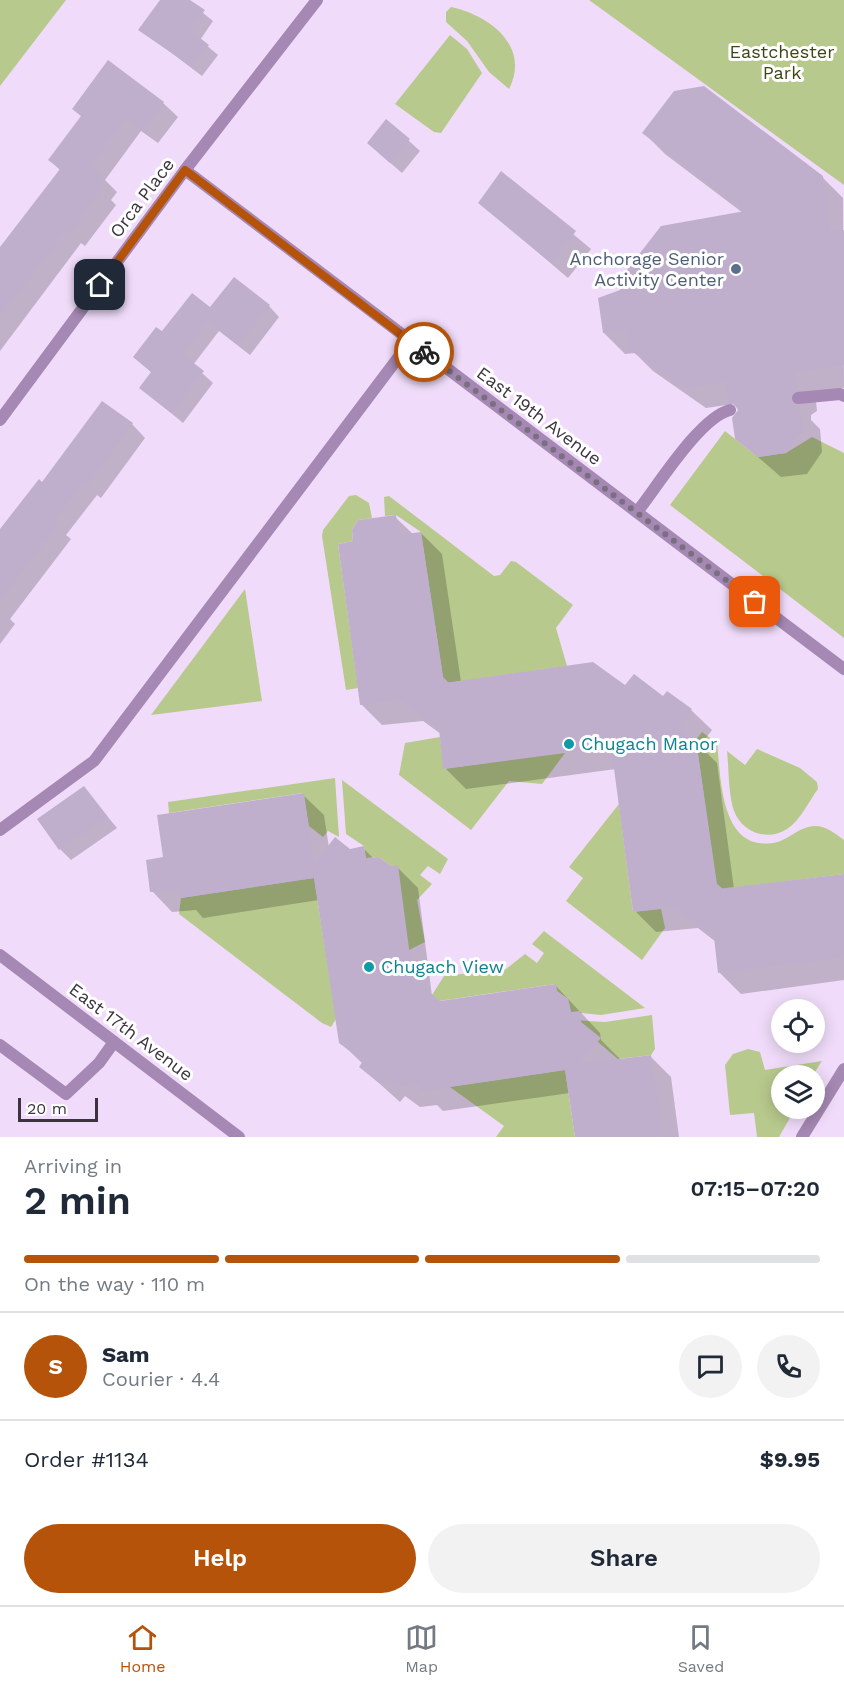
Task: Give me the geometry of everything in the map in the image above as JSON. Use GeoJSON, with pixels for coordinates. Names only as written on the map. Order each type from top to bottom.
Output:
{"type":"FeatureCollection","features":[{"type":"Feature","properties":{"kind":"street","name":"Orca Place"},"geometry":{"type":"LineString","coordinates":[[0,420],[185,170],[317,0]]}},
{"type":"Feature","properties":{"kind":"street","name":"East 19th Avenue"},"geometry":{"type":"LineString","coordinates":[[185,170],[844,669]]}},
{"type":"Feature","properties":{"kind":"street"},"geometry":{"type":"LineString","coordinates":[[0,830],[94,761],[411,342]]}},
{"type":"Feature","properties":{"kind":"street"},"geometry":{"type":"LineString","coordinates":[[798,398],[840,394],[844,396]]}},
{"type":"Feature","properties":{"kind":"street"},"geometry":{"type":"LineString","coordinates":[[637,512],[694,436],[724,412],[730,410]]}},
{"type":"Feature","properties":{"kind":"street","name":"East 17th Avenue"},"geometry":{"type":"LineString","coordinates":[[0,955],[239,1137]]}},
{"type":"Feature","properties":{"kind":"street"},"geometry":{"type":"LineString","coordinates":[[0,1045],[66,1094],[99,1063],[114,1041]]}},
{"type":"Feature","properties":{"kind":"street"},"geometry":{"type":"LineString","coordinates":[[802,1137],[844,1069]]}},
{"type":"Feature","properties":{"kind":"green space"},"geometry":{"type":"Polygon","coordinates":[[[0,0],[66,0],[0,86],[0,0]]]}},
{"type":"Feature","properties":{"kind":"green space","name":"Eastchester Park"},"geometry":{"type":"Polygon","coordinates":[[[589,0],[844,0],[844,185],[589,0]]]}},
{"type":"Feature","properties":{"kind":"green space"},"geometry":{"type":"Polygon","coordinates":[[[451,7],[479,17],[503,35],[515,59],[509,89],[489,72],[467,41],[446,22],[446,12],[451,7]]]}},
{"type":"Feature","properties":{"kind":"green space"},"geometry":{"type":"Polygon","coordinates":[[[450,35],[467,49],[482,73],[441,133],[434,132],[395,104],[450,35]]]}},
{"type":"Feature","properties":{"kind":"green space"},"geometry":{"type":"Polygon","coordinates":[[[725,431],[758,457],[786,453],[812,437],[844,453],[844,638],[670,505],[725,431]]]}},
{"type":"Feature","properties":{"kind":"green space"},"geometry":{"type":"Polygon","coordinates":[[[356,495],[369,503],[372,518],[358,520],[352,530],[353,541],[338,544],[358,688],[346,690],[322,536],[323,530],[349,496],[356,495]]]}},
{"type":"Feature","properties":{"kind":"green space"},"geometry":{"type":"Polygon","coordinates":[[[389,496],[494,576],[500,575],[511,561],[516,562],[573,605],[556,628],[567,666],[449,683],[443,677],[421,532],[396,515],[385,516],[384,497],[389,496]]]}},
{"type":"Feature","properties":{"kind":"green space"},"geometry":{"type":"Polygon","coordinates":[[[245,589],[262,701],[151,715],[245,589]]]}},
{"type":"Feature","properties":{"kind":"green space"},"geometry":{"type":"Polygon","coordinates":[[[702,732],[717,743],[727,809],[733,824],[742,836],[756,842],[773,843],[809,827],[823,827],[844,840],[844,874],[723,889],[717,884],[696,740],[702,732]]]}},
{"type":"Feature","properties":{"kind":"green space"},"geometry":{"type":"Polygon","coordinates":[[[440,737],[444,769],[565,753],[542,784],[509,781],[471,830],[399,775],[405,743],[440,737]]]}},
{"type":"Feature","properties":{"kind":"green space"},"geometry":{"type":"Polygon","coordinates":[[[757,749],[800,768],[817,782],[818,789],[796,821],[787,829],[771,835],[756,833],[743,824],[734,811],[731,797],[727,751],[745,765],[757,749]]]}},
{"type":"Feature","properties":{"kind":"green space"},"geometry":{"type":"Polygon","coordinates":[[[335,778],[339,837],[328,831],[323,837],[309,826],[303,793],[169,813],[168,802],[335,778]]]}},
{"type":"Feature","properties":{"kind":"green space"},"geometry":{"type":"Polygon","coordinates":[[[342,780],[448,859],[440,874],[428,866],[420,875],[432,884],[417,900],[425,942],[409,950],[391,866],[379,857],[366,858],[364,846],[346,834],[342,780]]]}},
{"type":"Feature","properties":{"kind":"green space"},"geometry":{"type":"Polygon","coordinates":[[[619,804],[633,912],[661,909],[665,928],[642,960],[566,901],[583,878],[569,867],[619,804]]]}},
{"type":"Feature","properties":{"kind":"green space"},"geometry":{"type":"Polygon","coordinates":[[[314,878],[336,1019],[331,1027],[322,1023],[179,914],[181,898],[314,878]]]}},
{"type":"Feature","properties":{"kind":"green space"},"geometry":{"type":"Polygon","coordinates":[[[544,931],[645,1008],[601,1015],[571,1012],[568,999],[557,991],[555,984],[432,1002],[432,995],[444,976],[506,969],[525,954],[537,963],[544,953],[532,944],[544,931]]]}},
{"type":"Feature","properties":{"kind":"green space"},"geometry":{"type":"Polygon","coordinates":[[[652,1015],[655,1049],[651,1055],[618,1059],[572,1020],[605,1022],[652,1015]]]}},
{"type":"Feature","properties":{"kind":"green space"},"geometry":{"type":"Polygon","coordinates":[[[748,1049],[760,1052],[765,1070],[771,1069],[771,1119],[789,1119],[779,1137],[757,1137],[754,1113],[730,1115],[725,1065],[733,1054],[748,1049]]]}},
{"type":"Feature","properties":{"kind":"green space"},"geometry":{"type":"Polygon","coordinates":[[[822,1061],[819,1065],[797,1065],[822,1061]]]}},
{"type":"Feature","properties":{"kind":"green space"},"geometry":{"type":"Polygon","coordinates":[[[565,1070],[575,1137],[496,1137],[504,1126],[450,1087],[565,1070]]]}},
{"type":"Feature","properties":{"kind":"building"},"geometry":{"type":"Polygon","coordinates":[[[160,0],[190,0],[205,10],[190,30],[209,45],[192,67],[138,30],[160,0]]]}},
{"type":"Feature","properties":{"kind":"building"},"geometry":{"type":"Polygon","coordinates":[[[108,60],[164,102],[143,130],[126,118],[90,166],[104,177],[98,186],[102,189],[70,233],[66,230],[0,316],[0,247],[60,169],[48,160],[81,116],[72,109],[108,60]]]}},
{"type":"Feature","properties":{"kind":"building","name":"Anchorage Senior Activity Center"},"geometry":{"type":"Polygon","coordinates":[[[704,86],[823,176],[831,232],[844,230],[844,365],[795,372],[797,390],[791,394],[790,399],[794,405],[799,406],[802,431],[786,453],[758,457],[735,439],[732,418],[738,410],[735,404],[729,402],[726,382],[683,388],[630,350],[627,331],[603,333],[598,298],[620,290],[620,279],[661,226],[745,211],[642,133],[674,91],[704,86]]]}},
{"type":"Feature","properties":{"kind":"building"},"geometry":{"type":"Polygon","coordinates":[[[386,119],[410,139],[390,163],[367,143],[386,119]]]}},
{"type":"Feature","properties":{"kind":"building"},"geometry":{"type":"Polygon","coordinates":[[[501,171],[576,231],[551,263],[478,203],[501,171]]]}},
{"type":"Feature","properties":{"kind":"building"},"geometry":{"type":"Polygon","coordinates":[[[234,277],[270,305],[238,345],[208,321],[182,354],[204,371],[171,413],[139,388],[151,372],[133,357],[156,327],[162,331],[192,293],[210,307],[234,277]]]}},
{"type":"Feature","properties":{"kind":"building"},"geometry":{"type":"Polygon","coordinates":[[[102,401],[133,423],[87,486],[83,483],[53,521],[58,525],[0,600],[0,529],[39,479],[42,482],[102,401]]]}},
{"type":"Feature","properties":{"kind":"building","name":"Chugach Manor"},"geometry":{"type":"Polygon","coordinates":[[[396,515],[399,535],[421,532],[444,683],[593,662],[625,685],[634,674],[663,696],[667,691],[692,709],[679,727],[696,740],[717,889],[844,874],[844,957],[718,973],[714,937],[675,907],[633,912],[611,746],[443,769],[439,729],[401,700],[360,705],[338,544],[353,541],[352,530],[358,520],[396,515]]]}},
{"type":"Feature","properties":{"kind":"building"},"geometry":{"type":"Polygon","coordinates":[[[84,786],[108,817],[59,850],[37,819],[84,786]]]}},
{"type":"Feature","properties":{"kind":"building","name":"Chugach View"},"geometry":{"type":"Polygon","coordinates":[[[304,793],[314,864],[335,837],[350,849],[364,846],[366,858],[379,857],[391,866],[398,865],[413,979],[440,1001],[556,984],[557,991],[568,999],[571,1012],[580,1011],[581,1022],[601,1038],[579,1064],[651,1055],[662,1137],[575,1137],[565,1070],[421,1091],[420,1084],[398,1087],[384,1077],[379,1083],[359,1067],[363,1061],[339,1043],[314,878],[181,898],[180,889],[150,892],[146,860],[163,857],[157,815],[304,793]]]}},
{"type":"Feature","properties":{"kind":"way so far"},"geometry":{"type":"LineString","coordinates":[[424,352],[755,602]]}},
{"type":"Feature","properties":{"kind":"place","name":"Anchorage Senior Activity Center"},"geometry":{"type":"Point","coordinates":[736,269]}},
{"type":"Feature","properties":{"kind":"place","name":"Chugach Manor"},"geometry":{"type":"Point","coordinates":[569,744]}},
{"type":"Feature","properties":{"kind":"place","name":"Chugach View"},"geometry":{"type":"Point","coordinates":[369,967]}},
{"type":"Feature","properties":{"kind":"route"},"geometry":{"type":"LineString","coordinates":[[100,285],[185,170],[424,352]]}}]}
